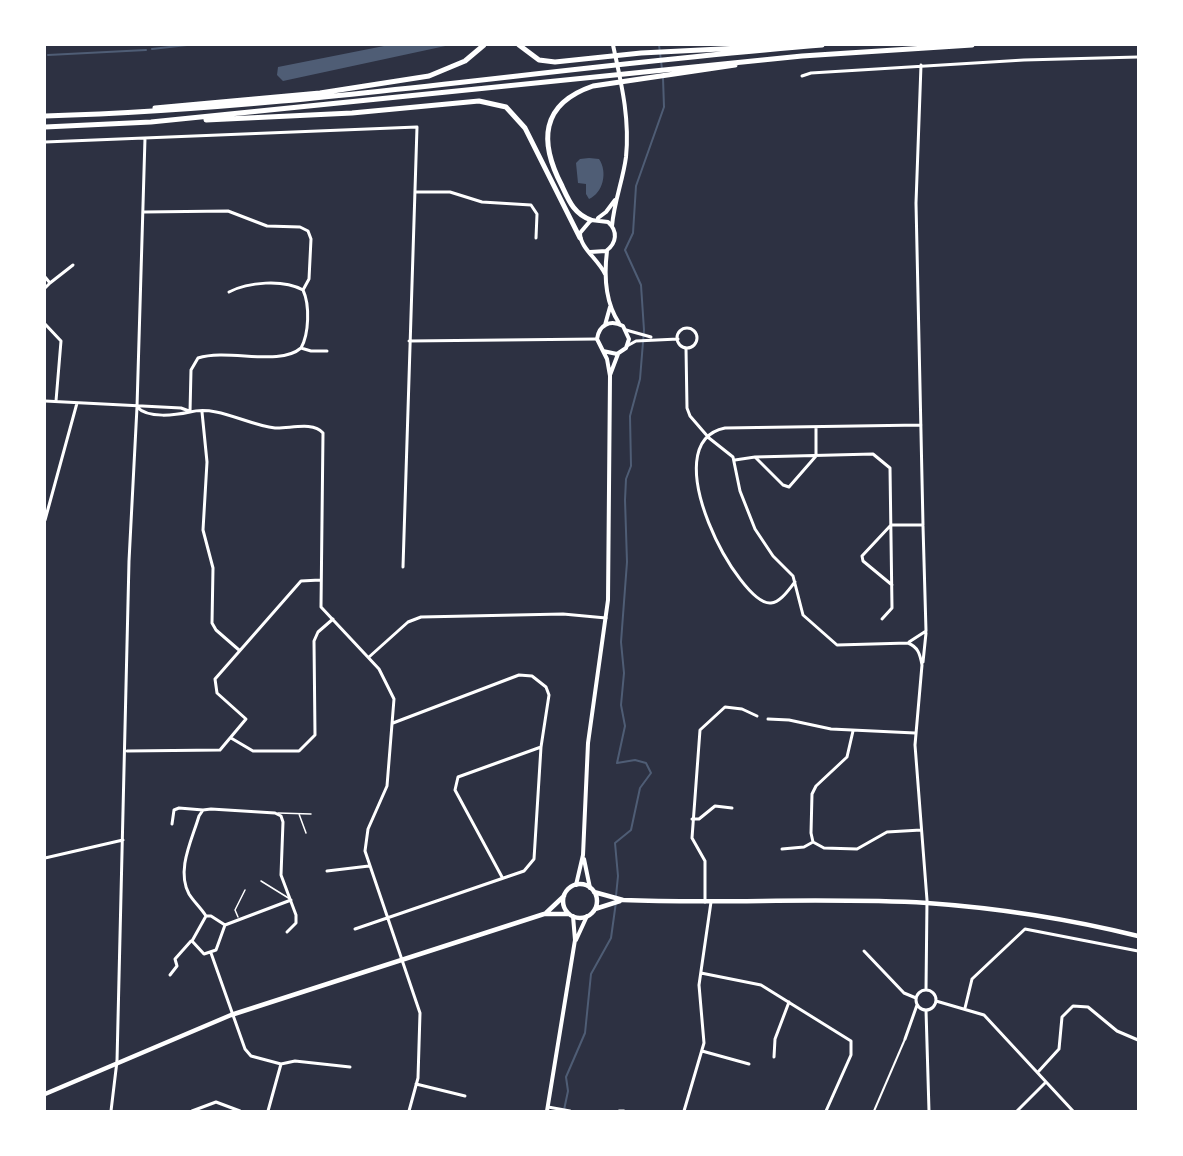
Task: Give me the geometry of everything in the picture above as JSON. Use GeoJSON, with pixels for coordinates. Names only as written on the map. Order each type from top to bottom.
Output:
{"type":"FeatureCollection","features":[{"type":"Feature","properties":{"kind":"highway"},"geometry":{"type":"LineString","coordinates":[[82,115],[296,96],[421,78],[456,67],[484,45]]}},
{"type":"Feature","properties":{"kind":"highway"},"geometry":{"type":"LineString","coordinates":[[519,45],[539,60],[555,62],[672,51],[774,45],[794,47]]}},
{"type":"Feature","properties":{"kind":"highway"},"geometry":{"type":"LineString","coordinates":[[45,116],[330,98],[668,59],[822,45]]}},
{"type":"Feature","properties":{"kind":"highway"},"geometry":{"type":"LineString","coordinates":[[151,122],[654,71],[727,68],[748,62],[972,45]]}},
{"type":"Feature","properties":{"kind":"highway"},"geometry":{"type":"LineString","coordinates":[[594,219],[575,211],[551,165],[546,139],[551,119],[561,103],[576,92],[593,86],[648,78],[667,72]]}},
{"type":"Feature","properties":{"kind":"highway"},"geometry":{"type":"LineString","coordinates":[[45,127],[352,113],[470,101],[498,104],[513,112],[525,128],[580,238]]}},
{"type":"Feature","properties":{"kind":"main road"},"geometry":{"type":"LineString","coordinates":[[544,914],[576,885],[611,898],[625,900],[927,903],[1045,917],[1138,936]]}},
{"type":"Feature","properties":{"kind":"main road"},"geometry":{"type":"LineString","coordinates":[[592,890],[597,900],[595,909]]}},
{"type":"Feature","properties":{"kind":"main road"},"geometry":{"type":"LineString","coordinates":[[564,896],[564,906],[571,915]]}},
{"type":"Feature","properties":{"kind":"main road"},"geometry":{"type":"LineString","coordinates":[[45,1094],[231,1015],[403,962],[544,914],[587,916],[595,909],[625,900]]}},
{"type":"Feature","properties":{"kind":"street"},"geometry":{"type":"LineString","coordinates":[[613,45],[622,91],[627,147],[612,226],[614,243],[607,251],[605,274],[610,306],[619,324],[626,330],[653,338],[678,339]]}},
{"type":"Feature","properties":{"kind":"street"},"geometry":{"type":"LineString","coordinates":[[802,76],[811,73],[921,65],[1138,57]]}},
{"type":"Feature","properties":{"kind":"street"},"geometry":{"type":"LineString","coordinates":[[921,65],[916,203],[926,653],[922,664],[915,733],[927,903],[927,990]]}},
{"type":"Feature","properties":{"kind":"street"},"geometry":{"type":"LineString","coordinates":[[45,142],[417,128],[403,567]]}},
{"type":"Feature","properties":{"kind":"street"},"geometry":{"type":"LineString","coordinates":[[111,1111],[116,1064],[126,751],[129,561],[137,407],[145,138]]}},
{"type":"Feature","properties":{"kind":"street"},"geometry":{"type":"LineString","coordinates":[[416,192],[450,192],[483,202],[531,205],[537,214],[536,238]]}},
{"type":"Feature","properties":{"kind":"street"},"geometry":{"type":"LineString","coordinates":[[605,274],[580,238],[582,227],[606,213],[617,197]]}},
{"type":"Feature","properties":{"kind":"street"},"geometry":{"type":"LineString","coordinates":[[144,212],[228,211],[267,226],[300,227],[308,231],[311,239],[309,279],[303,290],[306,300],[306,332],[301,348]]}},
{"type":"Feature","properties":{"kind":"street"},"geometry":{"type":"LineString","coordinates":[[594,219],[612,226]]}},
{"type":"Feature","properties":{"kind":"street"},"geometry":{"type":"LineString","coordinates":[[590,252],[607,251]]}},
{"type":"Feature","properties":{"kind":"street"},"geometry":{"type":"LineString","coordinates":[[45,288],[73,265]]}},
{"type":"Feature","properties":{"kind":"street"},"geometry":{"type":"LineString","coordinates":[[45,277],[50,283]]}},
{"type":"Feature","properties":{"kind":"street"},"geometry":{"type":"LineString","coordinates":[[229,292],[244,284],[291,285],[303,290]]}},
{"type":"Feature","properties":{"kind":"street"},"geometry":{"type":"LineString","coordinates":[[576,885],[583,855],[588,743],[609,584],[610,376],[597,339],[599,331],[605,325],[610,306]]}},
{"type":"Feature","properties":{"kind":"street"},"geometry":{"type":"LineString","coordinates":[[45,324],[61,341],[56,401]]}},
{"type":"Feature","properties":{"kind":"street"},"geometry":{"type":"LineString","coordinates":[[605,325],[619,324]]}},
{"type":"Feature","properties":{"kind":"street"},"geometry":{"type":"LineString","coordinates":[[626,330],[629,339],[626,347]]}},
{"type":"Feature","properties":{"kind":"street"},"geometry":{"type":"LineString","coordinates":[[678,339],[684,330],[695,332],[697,338],[695,344],[686,348]]}},
{"type":"Feature","properties":{"kind":"street"},"geometry":{"type":"LineString","coordinates":[[610,376],[619,353],[636,341],[653,338]]}},
{"type":"Feature","properties":{"kind":"street"},"geometry":{"type":"LineString","coordinates":[[409,341],[597,339]]}},
{"type":"Feature","properties":{"kind":"street"},"geometry":{"type":"LineString","coordinates":[[678,339],[679,344],[686,348]]}},
{"type":"Feature","properties":{"kind":"street"},"geometry":{"type":"LineString","coordinates":[[190,412],[190,370],[198,358],[223,354],[285,356],[301,348],[311,351],[327,351]]}},
{"type":"Feature","properties":{"kind":"street"},"geometry":{"type":"LineString","coordinates":[[686,348],[687,408],[690,416],[709,438],[735,460],[740,491],[755,529],[773,556],[793,576],[801,611],[833,644],[847,646],[908,643],[926,631]]}},
{"type":"Feature","properties":{"kind":"street"},"geometry":{"type":"LineString","coordinates":[[603,351],[612,354],[619,353]]}},
{"type":"Feature","properties":{"kind":"street"},"geometry":{"type":"LineString","coordinates":[[45,400],[181,408],[190,412]]}},
{"type":"Feature","properties":{"kind":"street"},"geometry":{"type":"LineString","coordinates":[[45,520],[77,403]]}},
{"type":"Feature","properties":{"kind":"street"},"geometry":{"type":"LineString","coordinates":[[137,407],[146,413],[224,414],[274,428],[317,428],[324,433],[321,607],[369,657],[386,680],[393,695],[393,723],[385,792],[366,838],[365,851],[420,1013],[416,1084],[410,1111]]}},
{"type":"Feature","properties":{"kind":"street"},"geometry":{"type":"LineString","coordinates":[[202,412],[207,462],[203,530],[213,568],[212,623],[216,630],[239,650]]}},
{"type":"Feature","properties":{"kind":"street"},"geometry":{"type":"LineString","coordinates":[[795,582],[776,602],[764,602],[740,578],[722,551],[706,516],[697,476],[697,452],[709,438],[725,428],[921,425]]}},
{"type":"Feature","properties":{"kind":"street"},"geometry":{"type":"LineString","coordinates":[[755,457],[783,485],[789,487],[816,456],[816,426]]}},
{"type":"Feature","properties":{"kind":"street"},"geometry":{"type":"LineString","coordinates":[[735,460],[755,457],[873,454],[890,468],[892,608],[882,619]]}},
{"type":"Feature","properties":{"kind":"street"},"geometry":{"type":"LineString","coordinates":[[892,585],[862,558],[864,552],[891,525],[923,525]]}},
{"type":"Feature","properties":{"kind":"street"},"geometry":{"type":"LineString","coordinates":[[126,751],[220,750],[246,719],[217,693],[215,679],[301,581],[320,580]]}},
{"type":"Feature","properties":{"kind":"street"},"geometry":{"type":"LineString","coordinates":[[369,657],[408,622],[420,617],[563,614],[606,618]]}},
{"type":"Feature","properties":{"kind":"street"},"geometry":{"type":"LineString","coordinates":[[231,738],[253,751],[299,750],[315,735],[314,641],[318,632],[333,619]]}},
{"type":"Feature","properties":{"kind":"street"},"geometry":{"type":"LineString","coordinates":[[908,643],[917,649],[922,664]]}},
{"type":"Feature","properties":{"kind":"street"},"geometry":{"type":"LineString","coordinates":[[355,929],[524,871],[534,859],[541,747],[548,691],[532,676],[525,674],[393,723]]}},
{"type":"Feature","properties":{"kind":"street"},"geometry":{"type":"LineString","coordinates":[[684,1111],[702,1051],[704,1023],[699,985],[708,902],[705,861],[692,838],[700,730],[725,707],[742,709],[757,716]]}},
{"type":"Feature","properties":{"kind":"street"},"geometry":{"type":"LineString","coordinates":[[768,719],[789,720],[853,731],[915,733]]}},
{"type":"Feature","properties":{"kind":"street"},"geometry":{"type":"LineString","coordinates":[[853,731],[847,757],[816,786],[812,794],[811,833],[813,842],[824,848],[857,849],[887,832],[921,830]]}},
{"type":"Feature","properties":{"kind":"street"},"geometry":{"type":"LineString","coordinates":[[502,878],[455,790],[458,777],[541,747]]}},
{"type":"Feature","properties":{"kind":"street"},"geometry":{"type":"LineString","coordinates":[[692,819],[699,819],[715,806],[732,808]]}},
{"type":"Feature","properties":{"kind":"street"},"geometry":{"type":"LineString","coordinates":[[172,824],[174,810],[179,808],[274,813],[281,816],[283,822],[281,875],[291,900],[296,923],[287,932]]}},
{"type":"Feature","properties":{"kind":"street"},"geometry":{"type":"LineString","coordinates":[[203,810],[183,867],[184,882],[206,916],[211,916],[225,925]]}},
{"type":"Feature","properties":{"kind":"street"},"geometry":{"type":"LineString","coordinates":[[45,858],[123,840]]}},
{"type":"Feature","properties":{"kind":"street"},"geometry":{"type":"LineString","coordinates":[[782,849],[804,847],[813,842]]}},
{"type":"Feature","properties":{"kind":"street"},"geometry":{"type":"LineString","coordinates":[[583,855],[592,890]]}},
{"type":"Feature","properties":{"kind":"street"},"geometry":{"type":"LineString","coordinates":[[327,871],[369,866]]}},
{"type":"Feature","properties":{"kind":"street"},"geometry":{"type":"LineString","coordinates":[[192,941],[204,954],[211,953],[216,950],[225,925],[238,918],[291,900]]}},
{"type":"Feature","properties":{"kind":"street"},"geometry":{"type":"LineString","coordinates":[[571,915],[575,940]]}},
{"type":"Feature","properties":{"kind":"street"},"geometry":{"type":"LineString","coordinates":[[170,975],[177,966],[175,959],[192,941],[206,916]]}},
{"type":"Feature","properties":{"kind":"street"},"geometry":{"type":"LineString","coordinates":[[568,1111],[548,1109],[575,940],[587,916]]}},
{"type":"Feature","properties":{"kind":"street"},"geometry":{"type":"LineString","coordinates":[[965,1008],[972,979],[1028,928],[1138,951]]}},
{"type":"Feature","properties":{"kind":"street"},"geometry":{"type":"LineString","coordinates":[[864,951],[904,993],[916,998]]}},
{"type":"Feature","properties":{"kind":"street"},"geometry":{"type":"LineString","coordinates":[[211,953],[231,1015],[245,1050],[251,1056],[281,1064],[295,1061],[350,1067]]}},
{"type":"Feature","properties":{"kind":"street"},"geometry":{"type":"LineString","coordinates":[[701,973],[755,982],[847,1037],[852,1044],[851,1055],[826,1111]]}},
{"type":"Feature","properties":{"kind":"street"},"geometry":{"type":"LineString","coordinates":[[874,1111],[905,1039],[917,1005],[916,998],[920,992],[927,990],[933,992],[936,1001],[934,1007],[926,1010],[917,1005]]}},
{"type":"Feature","properties":{"kind":"street"},"geometry":{"type":"LineString","coordinates":[[936,1001],[984,1015],[1073,1111]]}},
{"type":"Feature","properties":{"kind":"street"},"geometry":{"type":"LineString","coordinates":[[774,1057],[775,1040],[789,1002]]}},
{"type":"Feature","properties":{"kind":"street"},"geometry":{"type":"LineString","coordinates":[[1038,1072],[1059,1049],[1062,1017],[1073,1006],[1088,1007],[1118,1031],[1138,1040]]}},
{"type":"Feature","properties":{"kind":"street"},"geometry":{"type":"LineString","coordinates":[[926,1010],[929,1111]]}},
{"type":"Feature","properties":{"kind":"street"},"geometry":{"type":"LineString","coordinates":[[702,1051],[749,1065]]}},
{"type":"Feature","properties":{"kind":"street"},"geometry":{"type":"LineString","coordinates":[[268,1111],[281,1064]]}},
{"type":"Feature","properties":{"kind":"street"},"geometry":{"type":"LineString","coordinates":[[1017,1111],[1047,1082]]}},
{"type":"Feature","properties":{"kind":"street"},"geometry":{"type":"LineString","coordinates":[[416,1084],[465,1096]]}},
{"type":"Feature","properties":{"kind":"street"},"geometry":{"type":"LineString","coordinates":[[192,1111],[216,1102],[240,1111]]}},
{"type":"Feature","properties":{"kind":"street"},"geometry":{"type":"LineString","coordinates":[[619,1111],[624,1111]]}},
{"type":"Feature","properties":{"kind":"lane"},"geometry":{"type":"LineString","coordinates":[[274,813],[310,814]]}},
{"type":"Feature","properties":{"kind":"lane"},"geometry":{"type":"LineString","coordinates":[[299,813],[306,833]]}},
{"type":"Feature","properties":{"kind":"lane"},"geometry":{"type":"LineString","coordinates":[[261,881],[291,900]]}},
{"type":"Feature","properties":{"kind":"lane"},"geometry":{"type":"LineString","coordinates":[[238,918],[235,910],[245,890]]}},
{"type":"Feature","properties":{"kind":"water"},"geometry":{"type":"Polygon","coordinates":[[[389,45],[450,45],[283,81],[277,75],[278,67],[389,45]]]}},
{"type":"Feature","properties":{"kind":"water"},"geometry":{"type":"Polygon","coordinates":[[[580,159],[599,159],[602,164],[603,182],[598,192],[589,199],[586,194],[586,184],[578,183],[576,163],[580,159]]]}},
{"type":"Feature","properties":{"kind":"waterway"},"geometry":{"type":"LineString","coordinates":[[152,49],[187,45]]}},
{"type":"Feature","properties":{"kind":"waterway"},"geometry":{"type":"LineString","coordinates":[[659,45],[662,69]]}},
{"type":"Feature","properties":{"kind":"waterway"},"geometry":{"type":"LineString","coordinates":[[48,55],[146,50]]}},
{"type":"Feature","properties":{"kind":"waterway"},"geometry":{"type":"LineString","coordinates":[[616,896],[618,876],[615,843],[631,830],[640,788],[651,773],[646,763],[635,760],[617,763],[625,726],[621,705],[624,673],[621,642],[627,562],[626,479],[631,466],[630,416],[640,379],[644,330],[641,285],[625,250],[633,233],[636,186],[664,107],[663,78]]}},
{"type":"Feature","properties":{"kind":"waterway"},"geometry":{"type":"LineString","coordinates":[[564,1110],[568,1091],[566,1077],[585,1033],[591,974],[611,938],[616,902]]}}]}
